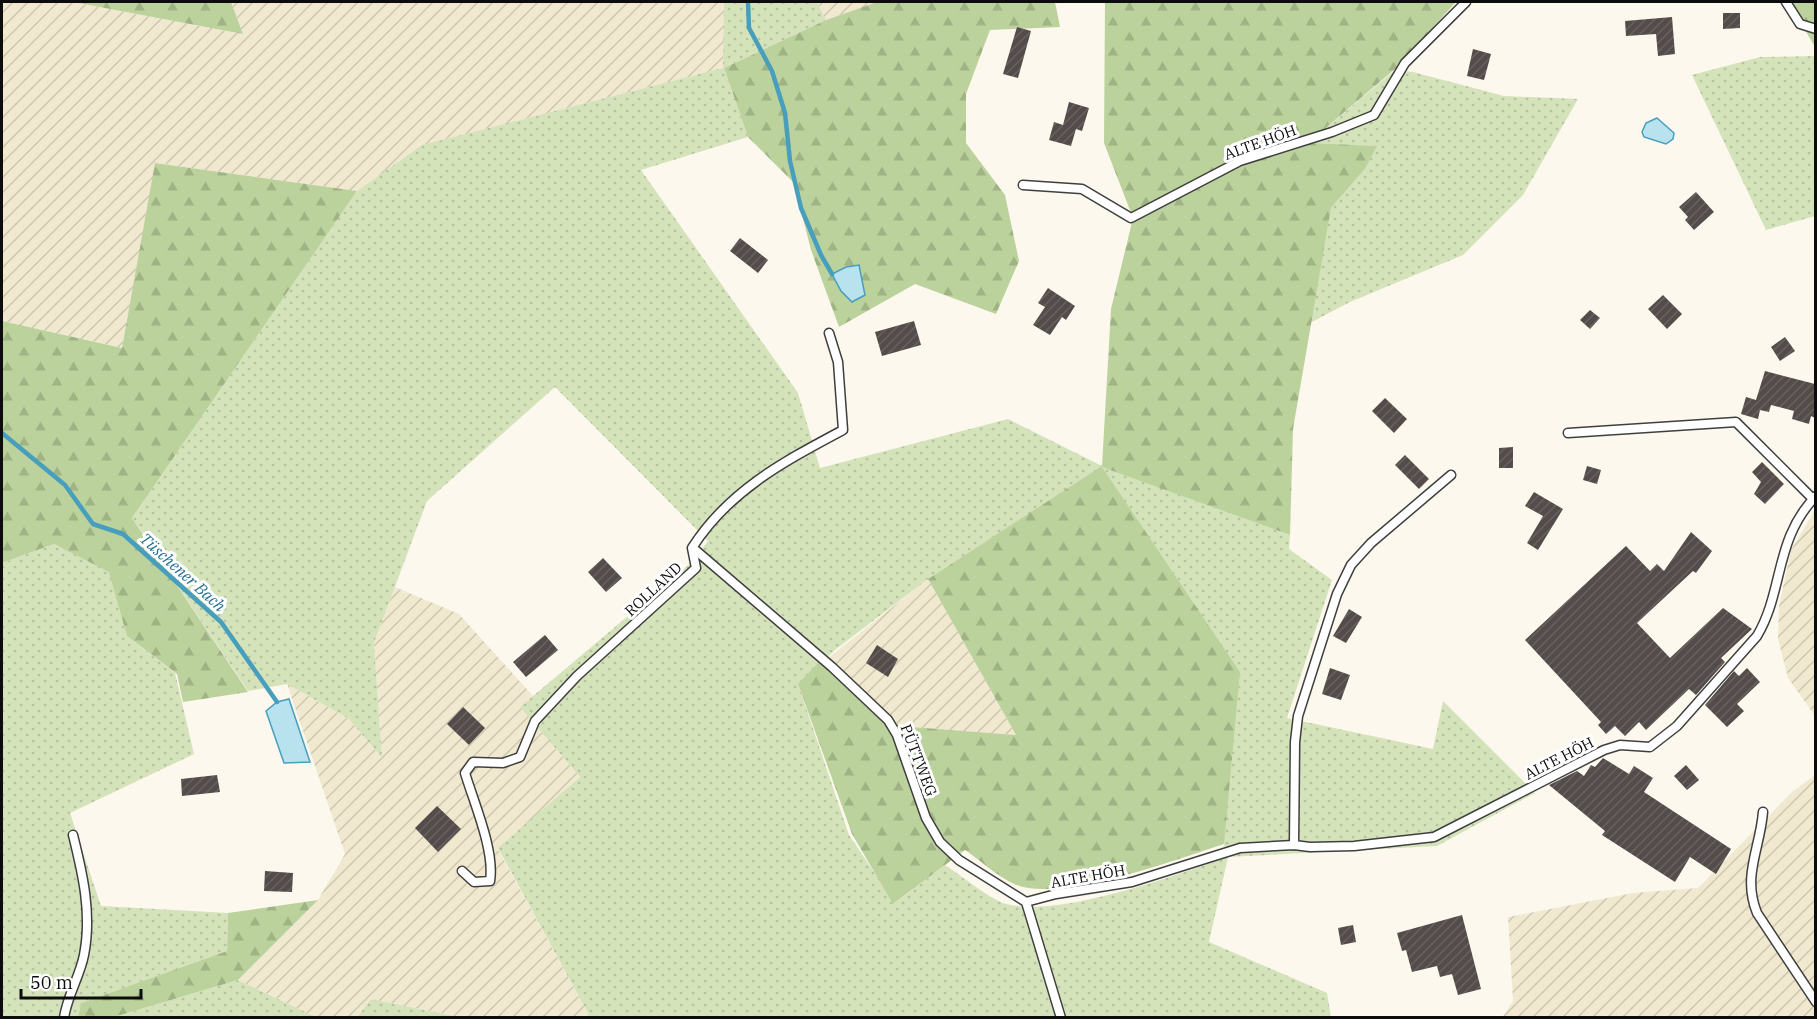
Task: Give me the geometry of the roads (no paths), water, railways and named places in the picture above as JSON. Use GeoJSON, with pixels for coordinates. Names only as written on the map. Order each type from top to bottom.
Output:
{"type":"FeatureCollection","features":[{"type":"Feature","properties":{"kind":"lane","name":"ALTE HÖH"},"geometry":{"type":"LineString","coordinates":[[1023,185],[1082,189],[1131,218],[1240,161],[1332,132],[1374,115],[1405,63],[1466,2]]}},
{"type":"Feature","properties":{"kind":"lane"},"geometry":{"type":"LineString","coordinates":[[1786,2],[1800,24],[1815,29]]}},
{"type":"Feature","properties":{"kind":"lane","name":"ROLLAND"},"geometry":{"type":"LineString","coordinates":[[462,871],[474,882],[490,881],[488,852],[465,773],[468,766],[473,762],[503,763],[520,757],[535,721],[577,676],[696,568],[692,548],[724,507],[747,486],[773,469],[843,430],[838,362],[829,333]]}},
{"type":"Feature","properties":{"kind":"lane","name":"ALTE HÖH"},"geometry":{"type":"LineString","coordinates":[[1026,902],[1056,894],[1132,882],[1240,849],[1294,845],[1354,846],[1434,837],[1604,750],[1620,745],[1650,747],[1677,726],[1757,636],[1766,622],[1785,544],[1814,498],[1736,422],[1568,433]]}},
{"type":"Feature","properties":{"kind":"lane"},"geometry":{"type":"LineString","coordinates":[[1294,845],[1295,742],[1298,716],[1337,594],[1351,565],[1371,543],[1451,475]]}},
{"type":"Feature","properties":{"kind":"lane","name":"PÜTTWEG"},"geometry":{"type":"LineString","coordinates":[[692,548],[832,667],[888,720],[926,818],[940,842],[959,860],[1026,902]]}},
{"type":"Feature","properties":{"kind":"lane"},"geometry":{"type":"LineString","coordinates":[[1763,812],[1749,886],[1752,900],[1757,913],[1815,1002]]}},
{"type":"Feature","properties":{"kind":"lane"},"geometry":{"type":"LineString","coordinates":[[64,1017],[84,957],[88,925],[86,884],[73,835]]}},
{"type":"Feature","properties":{"kind":"lane"},"geometry":{"type":"LineString","coordinates":[[1026,902],[1061,1017]]}},
{"type":"Feature","properties":{"kind":"water"},"geometry":{"type":"Polygon","coordinates":[[[1657,118],[1674,133],[1673,139],[1666,144],[1644,137],[1642,132],[1646,123],[1657,118]]]}},
{"type":"Feature","properties":{"kind":"water"},"geometry":{"type":"Polygon","coordinates":[[[859,265],[865,295],[852,302],[841,291],[832,274],[846,267],[859,265]]]}},
{"type":"Feature","properties":{"kind":"water"},"geometry":{"type":"Polygon","coordinates":[[[289,699],[310,762],[284,763],[266,711],[277,702],[289,699]]]}},
{"type":"Feature","properties":{"kind":"waterway"},"geometry":{"type":"LineString","coordinates":[[748,2],[749,28],[772,71],[785,113],[790,161],[801,208],[821,255],[832,274]]}},
{"type":"Feature","properties":{"kind":"waterway","name":"Tüschener Bach"},"geometry":{"type":"LineString","coordinates":[[2,433],[65,485],[93,524],[123,534],[221,622],[277,702]]}}]}
